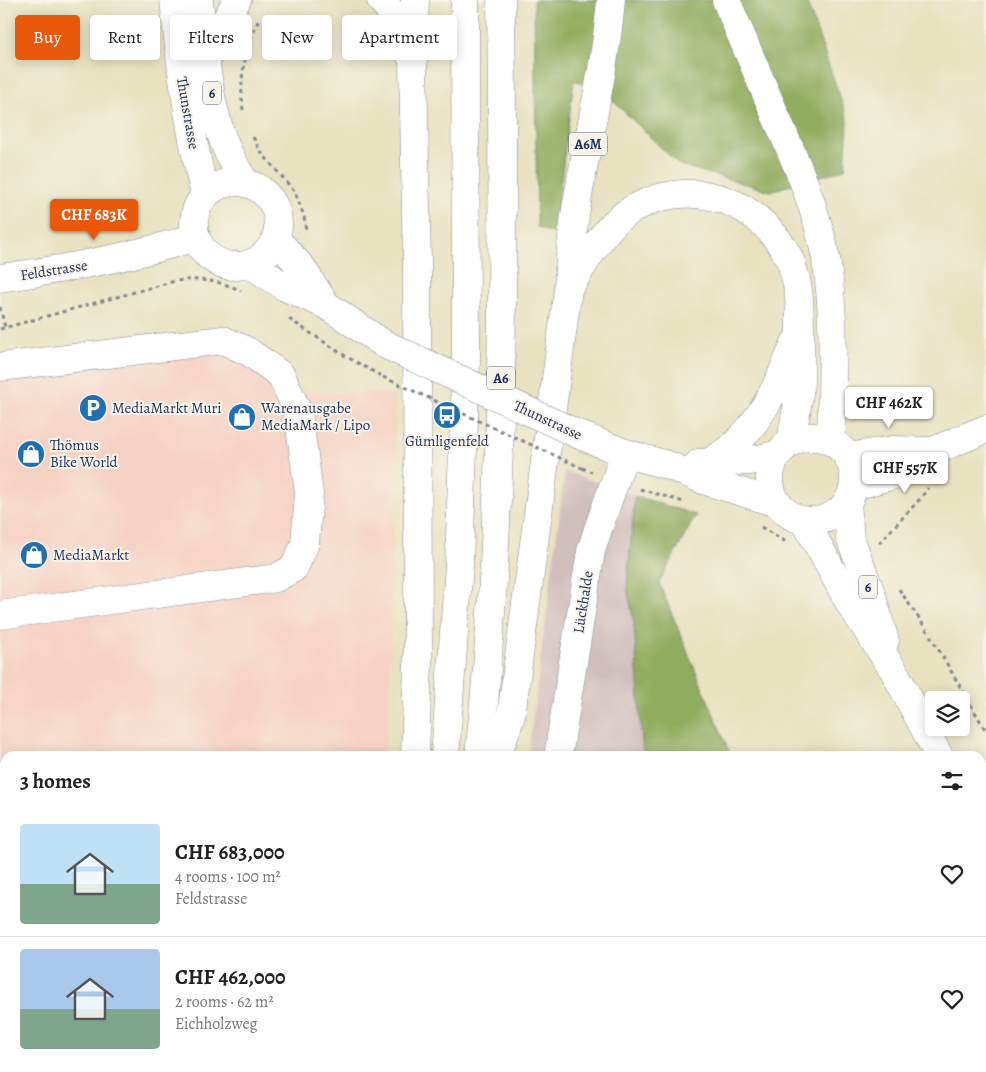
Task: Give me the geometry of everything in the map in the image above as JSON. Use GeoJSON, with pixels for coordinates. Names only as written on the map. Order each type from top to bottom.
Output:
{"type":"FeatureCollection","features":[{"type":"Feature","properties":{"kind":"main road","name":"Thunstrasse"},"geometry":{"type":"LineString","coordinates":[[174,0],[186,103],[205,195]]}},
{"type":"Feature","properties":{"kind":"main road","name":"Thunstrasse"},"geometry":{"type":"LineString","coordinates":[[199,0],[201,15]]}},
{"type":"Feature","properties":{"kind":"main road"},"geometry":{"type":"LineString","coordinates":[[229,15],[238,0]]}},
{"type":"Feature","properties":{"kind":"main road"},"geometry":{"type":"LineString","coordinates":[[381,0],[391,15]]}},
{"type":"Feature","properties":{"kind":"main road"},"geometry":{"type":"LineString","coordinates":[[414,15],[415,0]]}},
{"type":"Feature","properties":{"kind":"main road","name":"A6"},"geometry":{"type":"LineString","coordinates":[[444,751],[458,574],[466,371],[467,173],[465,0]]}},
{"type":"Feature","properties":{"kind":"main road","name":"A6"},"geometry":{"type":"LineString","coordinates":[[479,751],[490,631],[498,482],[503,237],[501,0]]}},
{"type":"Feature","properties":{"kind":"main road","name":"A6M"},"geometry":{"type":"LineString","coordinates":[[568,289],[569,255],[595,107],[611,0]]}},
{"type":"Feature","properties":{"kind":"main road"},"geometry":{"type":"LineString","coordinates":[[500,751],[511,716],[568,289],[602,238],[624,214],[646,202],[667,196],[689,194],[712,196],[734,202],[752,213],[770,230],[783,247],[793,266],[800,308],[800,383],[784,449],[771,467],[769,479],[771,492],[785,512],[805,521],[821,521],[836,514],[851,494],[854,471],[840,449],[830,290],[826,257],[816,216],[797,164],[726,0]]}},
{"type":"Feature","properties":{"kind":"main road","name":"Thunstrasse"},"geometry":{"type":"LineString","coordinates":[[207,60],[220,127],[229,154],[244,182]]}},
{"type":"Feature","properties":{"kind":"main road"},"geometry":{"type":"LineString","coordinates":[[413,60],[418,426],[418,663],[414,751]]}},
{"type":"Feature","properties":{"kind":"main road"},"geometry":{"type":"LineString","coordinates":[[244,182],[258,187],[269,196],[276,210],[279,224],[276,239],[270,250],[250,264],[237,266],[224,264],[212,258],[202,249],[196,237],[194,215],[198,204],[213,188],[222,183],[244,182]]}},
{"type":"Feature","properties":{"kind":"main road","name":"Feldstrasse"},"geometry":{"type":"LineString","coordinates":[[0,278],[59,270],[136,254],[196,237]]}},
{"type":"Feature","properties":{"kind":"main road","name":"Thunstrasse"},"geometry":{"type":"LineString","coordinates":[[276,239],[302,268],[326,305]]}},
{"type":"Feature","properties":{"kind":"main road","name":"Thunstrasse"},"geometry":{"type":"LineString","coordinates":[[250,264],[285,287],[326,305],[384,344],[582,436],[670,466],[706,481],[777,503]]}},
{"type":"Feature","properties":{"kind":"main road"},"geometry":{"type":"LineString","coordinates":[[710,462],[741,439],[758,417],[780,379],[800,330]]}},
{"type":"Feature","properties":{"kind":"main road"},"geometry":{"type":"LineString","coordinates":[[0,367],[223,340],[249,352],[281,375],[298,412],[309,493],[305,544],[294,568],[276,578],[0,615]]}},
{"type":"Feature","properties":{"kind":"main road"},"geometry":{"type":"LineString","coordinates":[[851,494],[898,474],[936,450],[986,429]]}},
{"type":"Feature","properties":{"kind":"main road"},"geometry":{"type":"LineString","coordinates":[[784,449],[804,437],[818,437],[840,449],[936,450]]}},
{"type":"Feature","properties":{"kind":"main road","name":"Thunstrasse"},"geometry":{"type":"LineString","coordinates":[[670,466],[750,461],[784,449]]}},
{"type":"Feature","properties":{"kind":"main road","name":"Lückhalde"},"geometry":{"type":"LineString","coordinates":[[559,751],[591,551],[625,452]]}},
{"type":"Feature","properties":{"kind":"main road","name":"6"},"geometry":{"type":"LineString","coordinates":[[851,494],[850,538],[871,593],[894,671]]}},
{"type":"Feature","properties":{"kind":"main road","name":"6"},"geometry":{"type":"LineString","coordinates":[[805,521],[850,604],[894,671],[936,751]]}},
{"type":"Feature","properties":{"kind":"path"},"geometry":{"type":"LineString","coordinates":[[244,114],[241,94],[242,72],[246,51],[259,19]]}},
{"type":"Feature","properties":{"kind":"path"},"geometry":{"type":"LineString","coordinates":[[251,135],[260,151],[295,192],[304,216],[307,239]]}},
{"type":"Feature","properties":{"kind":"path"},"geometry":{"type":"LineString","coordinates":[[0,329],[174,281],[193,279],[213,281],[242,292]]}},
{"type":"Feature","properties":{"kind":"path"},"geometry":{"type":"LineString","coordinates":[[0,307],[5,328]]}},
{"type":"Feature","properties":{"kind":"path"},"geometry":{"type":"LineString","coordinates":[[284,316],[347,358],[383,377],[582,468],[687,503]]}},
{"type":"Feature","properties":{"kind":"path"},"geometry":{"type":"LineString","coordinates":[[873,550],[921,498],[932,476],[936,450]]}},
{"type":"Feature","properties":{"kind":"path"},"geometry":{"type":"LineString","coordinates":[[755,524],[783,540],[788,545]]}},
{"type":"Feature","properties":{"kind":"path"},"geometry":{"type":"LineString","coordinates":[[894,581],[930,635],[986,731]]}},
{"type":"Feature","properties":{"kind":"shaded area"},"geometry":{"type":"Polygon","coordinates":[[[235,332],[300,391],[396,394],[390,685],[385,751],[0,751],[0,357],[235,332]]]}},
{"type":"Feature","properties":{"kind":"shaded area"},"geometry":{"type":"Polygon","coordinates":[[[565,471],[635,496],[627,587],[634,622],[643,751],[529,751],[565,471]]]}},
{"type":"Feature","properties":{"kind":"green space"},"geometry":{"type":"Polygon","coordinates":[[[534,0],[806,0],[848,120],[845,169],[770,191],[679,165],[604,92],[574,80],[554,234],[537,227],[534,0]]]}},
{"type":"Feature","properties":{"kind":"green space"},"geometry":{"type":"Polygon","coordinates":[[[635,496],[696,515],[659,583],[729,751],[643,751],[634,622],[627,587],[635,496]]]}},
{"type":"Feature","properties":{"kind":"place","name":"MediaMarkt Muri"},"geometry":{"type":"Point","coordinates":[93,408]}},
{"type":"Feature","properties":{"kind":"place","name":"Gümligenfeld"},"geometry":{"type":"Point","coordinates":[447,415]}},
{"type":"Feature","properties":{"kind":"place","name":"Warenausgabe MediaMark / Lipo"},"geometry":{"type":"Point","coordinates":[242,417]}},
{"type":"Feature","properties":{"kind":"place","name":"Thömus Bike World"},"geometry":{"type":"Point","coordinates":[31,454]}},
{"type":"Feature","properties":{"kind":"place","name":"MediaMarkt"},"geometry":{"type":"Point","coordinates":[34,555]}}]}
